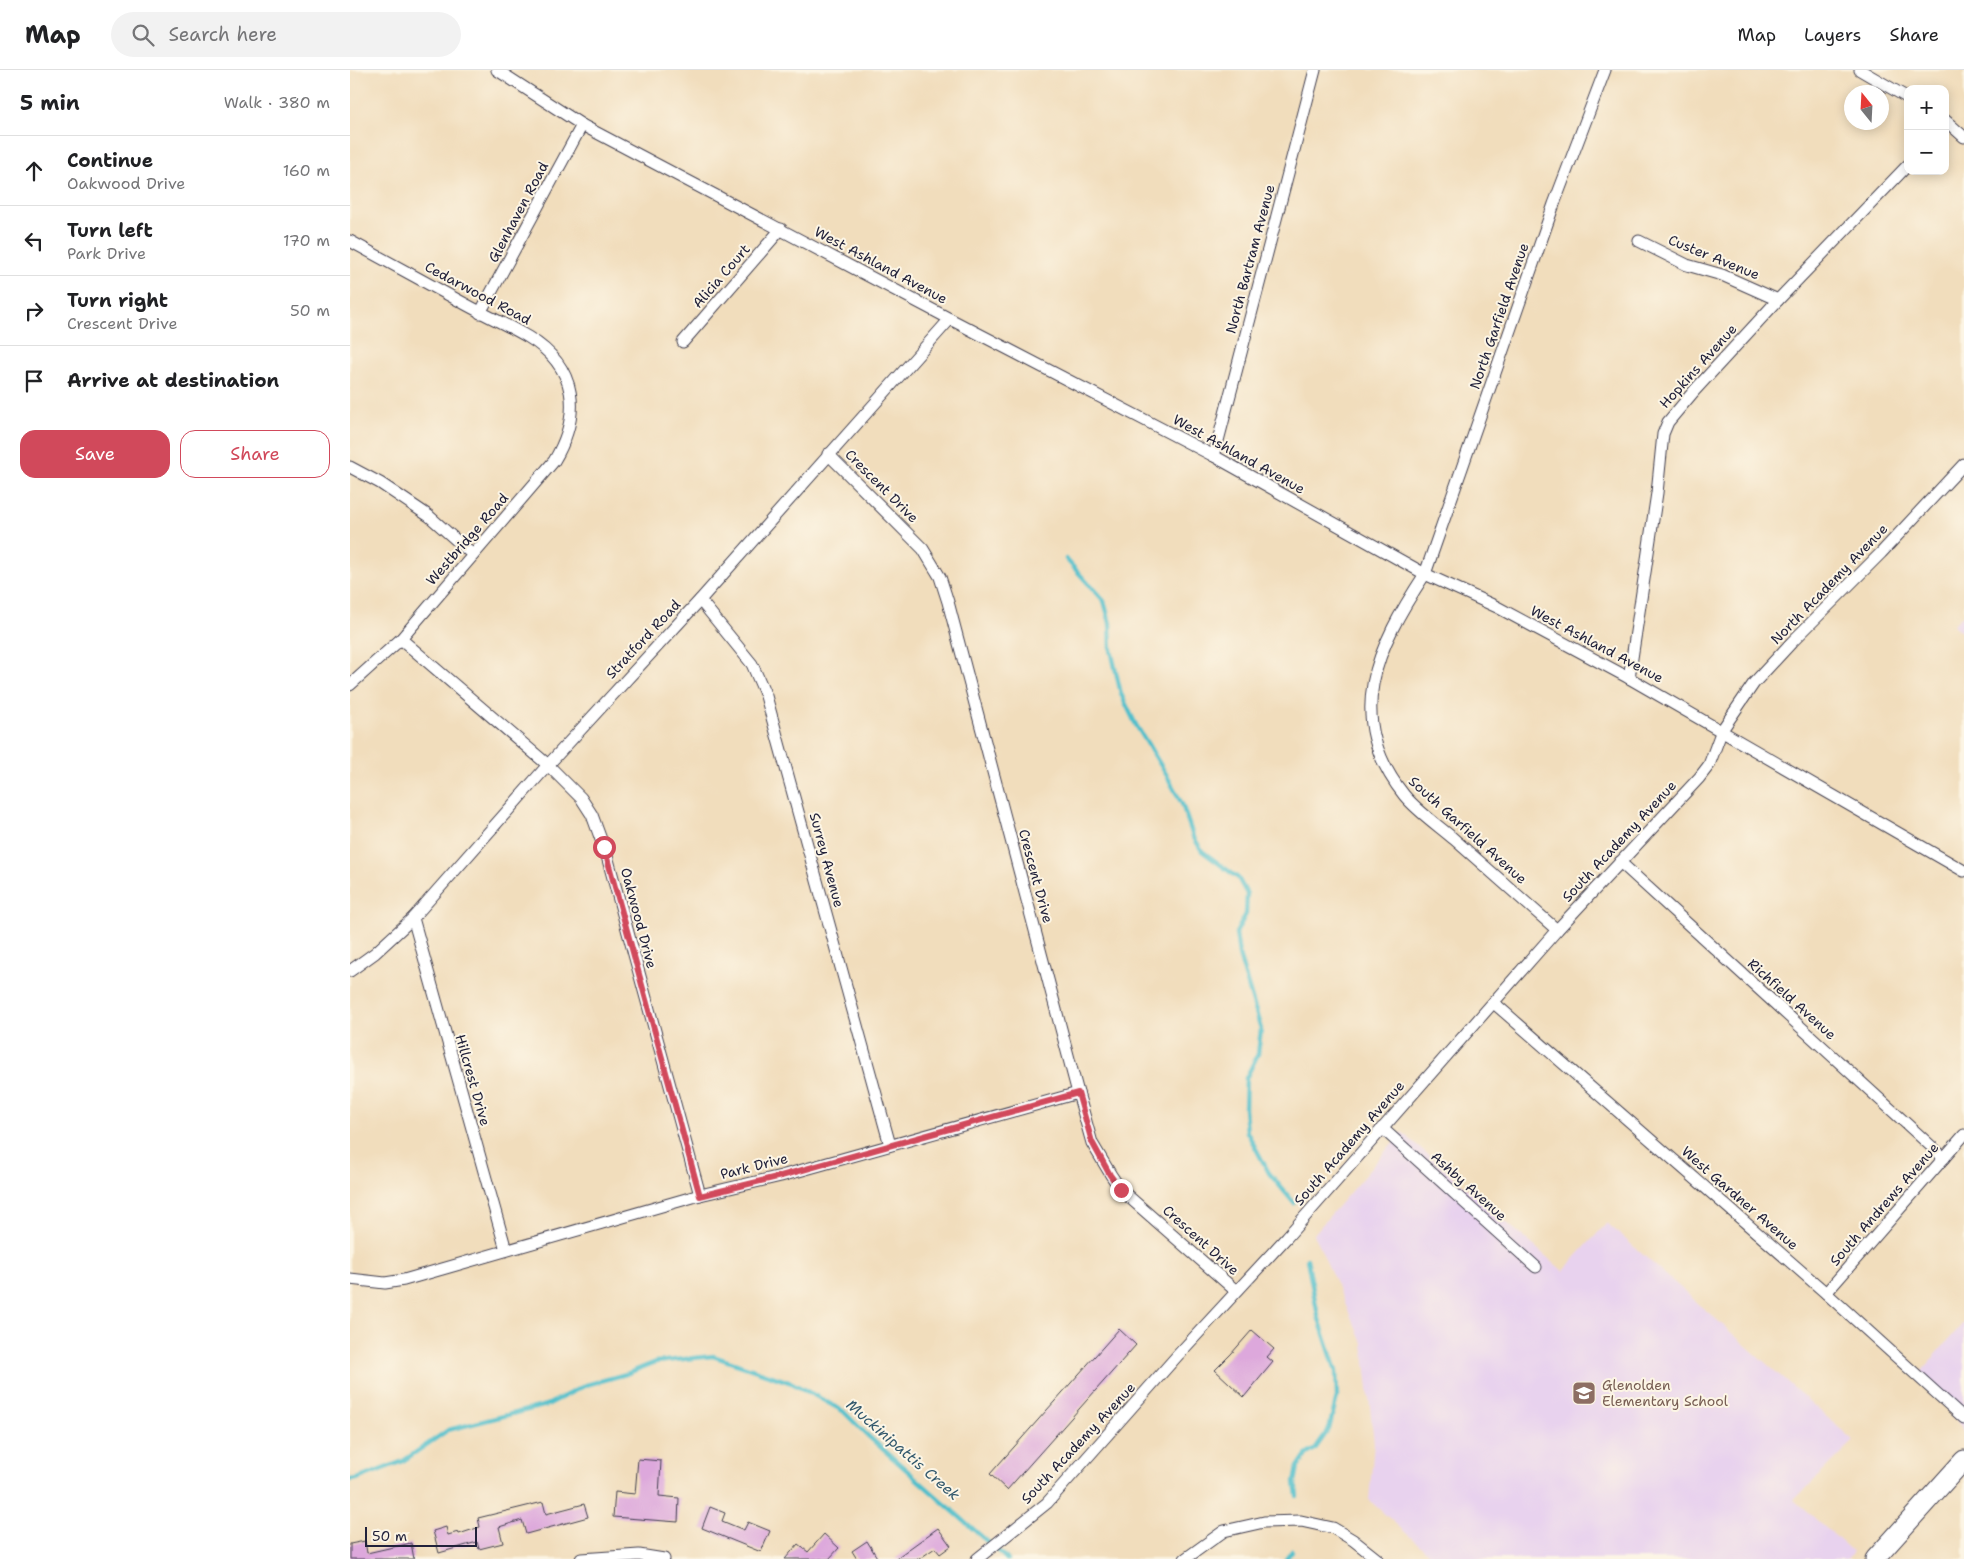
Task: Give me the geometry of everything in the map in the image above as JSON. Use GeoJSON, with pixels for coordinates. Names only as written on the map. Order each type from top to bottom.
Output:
{"type":"FeatureCollection","features":[{"type":"Feature","properties":{"kind":"main road"},"geometry":{"type":"LineString","coordinates":[[1878,1558],[1964,1460]]}},
{"type":"Feature","properties":{"kind":"street","name":"West Ashland Avenue"},"geometry":{"type":"LineString","coordinates":[[497,70],[582,124],[1214,456],[1425,574],[1497,608],[1629,678],[1964,871]]}},
{"type":"Feature","properties":{"kind":"street","name":"North Bartram Avenue"},"geometry":{"type":"LineString","coordinates":[[1214,456],[1315,70]]}},
{"type":"Feature","properties":{"kind":"street","name":"North Garfield Avenue"},"geometry":{"type":"LineString","coordinates":[[1425,574],[1554,204],[1606,70]]}},
{"type":"Feature","properties":{"kind":"street"},"geometry":{"type":"LineString","coordinates":[[1860,70],[1904,96]]}},
{"type":"Feature","properties":{"kind":"street","name":"Glenhaven Road"},"geometry":{"type":"LineString","coordinates":[[480,313],[582,124]]}},
{"type":"Feature","properties":{"kind":"street"},"geometry":{"type":"LineString","coordinates":[[1949,124],[1964,137]]}},
{"type":"Feature","properties":{"kind":"street","name":"Hopkins Avenue"},"geometry":{"type":"LineString","coordinates":[[1629,678],[1657,493],[1663,434],[1668,422],[1778,300],[1904,168]]}},
{"type":"Feature","properties":{"kind":"street","name":"Alicia Court"},"geometry":{"type":"LineString","coordinates":[[683,342],[782,229]]}},
{"type":"Feature","properties":{"kind":"street","name":"Cedarwood Road"},"geometry":{"type":"LineString","coordinates":[[350,241],[480,313],[528,337],[544,348],[564,372],[570,394]]}},
{"type":"Feature","properties":{"kind":"street","name":"Custer Avenue"},"geometry":{"type":"LineString","coordinates":[[1639,241],[1687,265],[1722,275],[1778,300]]}},
{"type":"Feature","properties":{"kind":"street","name":"Stratford Road"},"geometry":{"type":"LineString","coordinates":[[350,971],[375,953],[413,918],[548,765],[700,600],[950,319]]}},
{"type":"Feature","properties":{"kind":"street","name":"Westbridge Road"},"geometry":{"type":"LineString","coordinates":[[350,685],[401,639],[554,461],[565,444],[570,426],[572,407],[570,394]]}},
{"type":"Feature","properties":{"kind":"street","name":"Crescent Drive"},"geometry":{"type":"LineString","coordinates":[[828,454],[914,539],[940,578],[1092,1142],[1110,1175],[1121,1190],[1236,1291]]}},
{"type":"Feature","properties":{"kind":"street","name":"North Academy Avenue"},"geometry":{"type":"LineString","coordinates":[[1722,730],[1754,683],[1964,464]]}},
{"type":"Feature","properties":{"kind":"street"},"geometry":{"type":"LineString","coordinates":[[350,467],[380,483],[429,516],[473,555]]}},
{"type":"Feature","properties":{"kind":"street","name":"South Garfield Avenue"},"geometry":{"type":"LineString","coordinates":[[1425,574],[1409,597],[1379,655],[1370,696],[1370,717],[1384,763],[1406,797],[1557,930]]}},
{"type":"Feature","properties":{"kind":"street","name":"Surrey Avenue"},"geometry":{"type":"LineString","coordinates":[[700,600],[752,664],[766,696],[890,1145]]}},
{"type":"Feature","properties":{"kind":"street","name":"Oakwood Drive"},"geometry":{"type":"LineString","coordinates":[[401,639],[548,765],[581,798],[592,815],[599,832],[700,1196]]}},
{"type":"Feature","properties":{"kind":"street","name":"South Academy Avenue"},"geometry":{"type":"LineString","coordinates":[[977,1559],[1047,1503],[1236,1291],[1287,1237],[1557,930],[1709,765],[1722,730]]}},
{"type":"Feature","properties":{"kind":"street","name":"Richfield Avenue"},"geometry":{"type":"LineString","coordinates":[[1620,862],[1944,1158]]}},
{"type":"Feature","properties":{"kind":"street","name":"Hillcrest Drive"},"geometry":{"type":"LineString","coordinates":[[413,918],[506,1250]]}},
{"type":"Feature","properties":{"kind":"street","name":"West Gardner Avenue"},"geometry":{"type":"LineString","coordinates":[[1494,1003],[1826,1293],[1964,1418]]}},
{"type":"Feature","properties":{"kind":"street","name":"Park Drive"},"geometry":{"type":"LineString","coordinates":[[350,1279],[386,1283],[432,1273],[506,1250],[1078,1093]]}},
{"type":"Feature","properties":{"kind":"street","name":"Ashby Avenue"},"geometry":{"type":"LineString","coordinates":[[1382,1128],[1536,1266]]}},
{"type":"Feature","properties":{"kind":"street","name":"South Andrews Avenue"},"geometry":{"type":"LineString","coordinates":[[1826,1293],[1964,1135]]}},
{"type":"Feature","properties":{"kind":"street"},"geometry":{"type":"LineString","coordinates":[[1186,1559],[1224,1531],[1264,1522],[1301,1521],[1333,1528],[1353,1540],[1377,1559]]}},
{"type":"Feature","properties":{"kind":"street"},"geometry":{"type":"LineString","coordinates":[[581,1559],[640,1555],[664,1559]]}},
{"type":"Feature","properties":{"kind":"shaded area"},"geometry":{"type":"Polygon","coordinates":[[[1964,614],[1964,634],[1953,625],[1964,614]]]}},
{"type":"Feature","properties":{"kind":"shaded area","name":"Glenolden Elementary School"},"geometry":{"type":"Polygon","coordinates":[[[1402,1132],[1563,1271],[1607,1223],[1854,1441],[1794,1500],[1853,1552],[1847,1559],[1435,1559],[1369,1500],[1374,1443],[1363,1344],[1314,1234],[1402,1132]]]}},
{"type":"Feature","properties":{"kind":"shaded area"},"geometry":{"type":"Polygon","coordinates":[[[1964,1322],[1964,1433],[1922,1371],[1964,1322]]]}},
{"type":"Feature","properties":{"kind":"building"},"geometry":{"type":"Polygon","coordinates":[[[1119,1329],[1136,1345],[1007,1490],[990,1474],[1119,1329]]]}},
{"type":"Feature","properties":{"kind":"building"},"geometry":{"type":"Polygon","coordinates":[[[1252,1330],[1274,1349],[1267,1357],[1273,1362],[1244,1397],[1215,1370],[1252,1330]]]}},
{"type":"Feature","properties":{"kind":"building"},"geometry":{"type":"Polygon","coordinates":[[[638,1459],[661,1461],[659,1496],[679,1498],[678,1522],[613,1517],[615,1492],[635,1494],[638,1459]]]}},
{"type":"Feature","properties":{"kind":"building"},"geometry":{"type":"Polygon","coordinates":[[[543,1502],[546,1514],[584,1504],[588,1517],[526,1534],[522,1520],[499,1527],[503,1543],[479,1549],[477,1542],[439,1553],[433,1531],[446,1527],[448,1535],[458,1532],[459,1534],[480,1527],[478,1518],[543,1502]]]}},
{"type":"Feature","properties":{"kind":"building"},"geometry":{"type":"Polygon","coordinates":[[[710,1507],[725,1513],[722,1521],[744,1530],[748,1522],[770,1531],[761,1552],[702,1528],[710,1507]]]}},
{"type":"Feature","properties":{"kind":"building"},"geometry":{"type":"Polygon","coordinates":[[[938,1528],[951,1546],[940,1554],[935,1548],[919,1559],[895,1559],[938,1528]]]}},
{"type":"Feature","properties":{"kind":"building"},"geometry":{"type":"Polygon","coordinates":[[[824,1534],[839,1548],[829,1559],[785,1559],[798,1544],[808,1552],[824,1534]]]}},
{"type":"Feature","properties":{"kind":"building"},"geometry":{"type":"Polygon","coordinates":[[[365,1541],[367,1553],[411,1543],[414,1559],[350,1559],[350,1544],[365,1541]]]}},
{"type":"Feature","properties":{"kind":"building"},"geometry":{"type":"Polygon","coordinates":[[[867,1541],[878,1559],[857,1559],[852,1551],[867,1541]]]}},
{"type":"Feature","properties":{"kind":"waterway"},"geometry":{"type":"LineString","coordinates":[[1066,559],[1104,601],[1110,623],[1111,650],[1121,694],[1136,725],[1182,804],[1193,836],[1202,851],[1238,878],[1247,894],[1246,914],[1236,933],[1239,955],[1261,1029],[1258,1054],[1246,1078],[1245,1109],[1247,1132],[1269,1173],[1294,1203]]}},
{"type":"Feature","properties":{"kind":"waterway"},"geometry":{"type":"LineString","coordinates":[[1297,1496],[1295,1482],[1298,1467],[1306,1455],[1315,1449],[1329,1429],[1337,1397],[1336,1371],[1318,1316],[1307,1259]]}},
{"type":"Feature","properties":{"kind":"waterway","name":"Muckinipattis Creek"},"geometry":{"type":"LineString","coordinates":[[350,1480],[403,1461],[448,1430],[547,1405],[586,1385],[626,1374],[656,1362],[713,1356],[792,1383],[843,1411],[867,1435],[1007,1559]]}},
{"type":"Feature","properties":{"kind":"waterway"},"geometry":{"type":"LineString","coordinates":[[1286,1559],[1292,1551]]}},
{"type":"Feature","properties":{"kind":"place","name":"Glenolden Elementary School"},"geometry":{"type":"Point","coordinates":[1584,1393]}},
{"type":"Feature","properties":{"kind":"route"},"geometry":{"type":"LineString","coordinates":[[604,847],[700,1196],[781,1176],[1078,1093],[1092,1142],[1110,1175],[1121,1190]]}}]}
